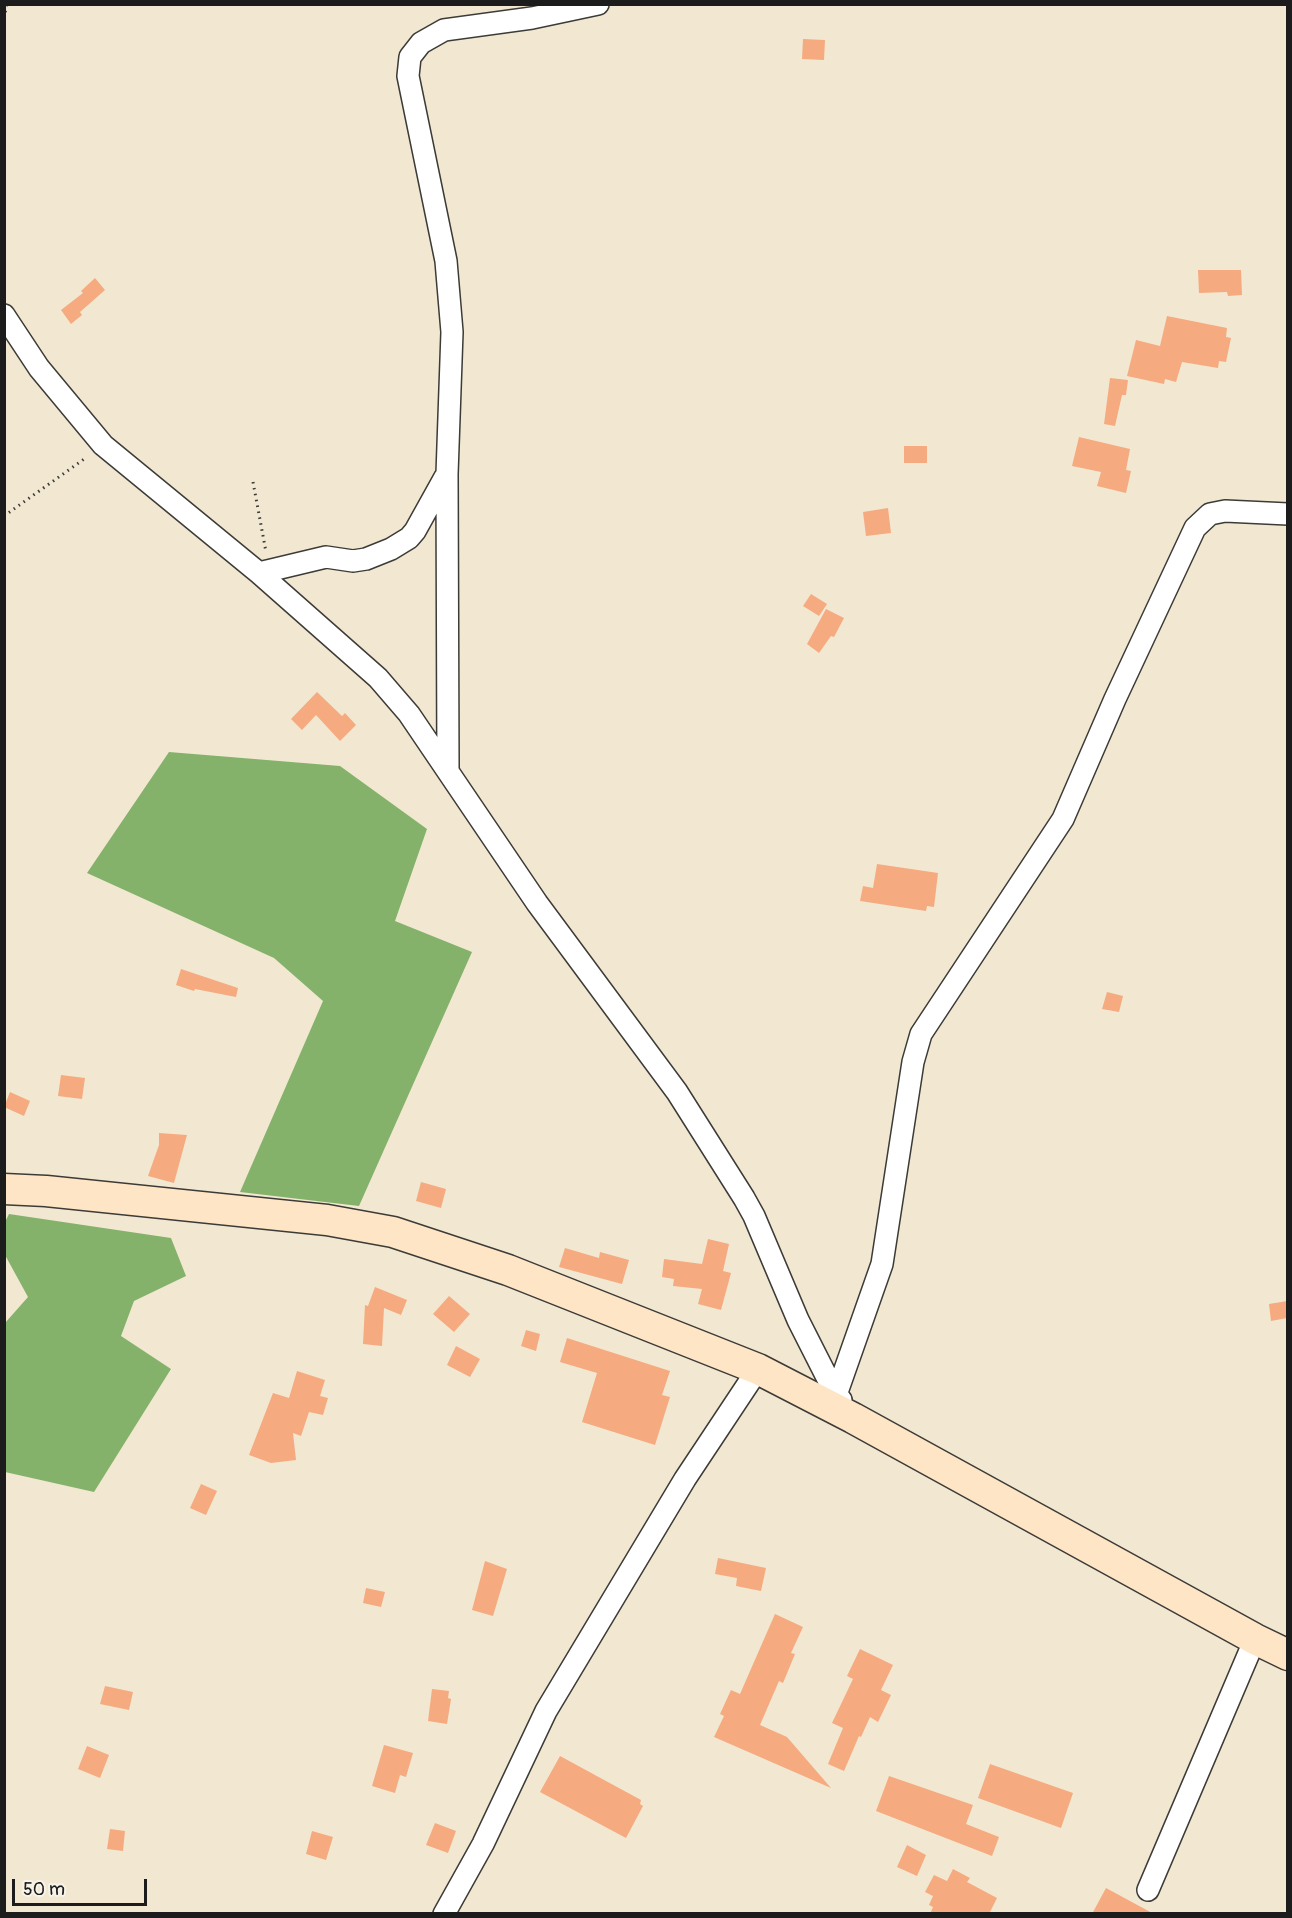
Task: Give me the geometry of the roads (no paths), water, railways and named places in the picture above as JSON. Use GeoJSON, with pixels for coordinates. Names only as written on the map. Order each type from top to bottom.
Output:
{"type":"FeatureCollection","features":[{"type":"Feature","properties":{"kind":"street"},"geometry":{"type":"LineString","coordinates":[[448,769],[447,474],[452,332],[447,273],[408,75],[410,57],[421,43],[444,30],[532,18],[598,4]]}},
{"type":"Feature","properties":{"kind":"street"},"geometry":{"type":"LineString","coordinates":[[4,315],[39,368],[103,445],[264,573],[393,694],[448,769],[537,903],[677,1092],[754,1216],[798,1320],[845,1406]]}},
{"type":"Feature","properties":{"kind":"street"},"geometry":{"type":"LineString","coordinates":[[264,573],[326,556],[353,561],[366,559],[391,549],[409,538],[415,531],[447,474]]}},
{"type":"Feature","properties":{"kind":"street"},"geometry":{"type":"LineString","coordinates":[[845,1406],[882,1264],[912,1062],[921,1034],[1063,819],[1115,699],[1196,528],[1210,514],[1225,510],[1287,514]]}},
{"type":"Feature","properties":{"kind":"street"},"geometry":{"type":"LineString","coordinates":[[4,1189],[46,1191],[327,1220],[393,1232],[508,1270],[845,1406],[1287,1655]]}},
{"type":"Feature","properties":{"kind":"street"},"geometry":{"type":"LineString","coordinates":[[444,1914],[483,1844],[546,1711],[685,1479],[758,1369]]}},
{"type":"Feature","properties":{"kind":"street"},"geometry":{"type":"LineString","coordinates":[[1148,1890],[1255,1639]]}}]}
